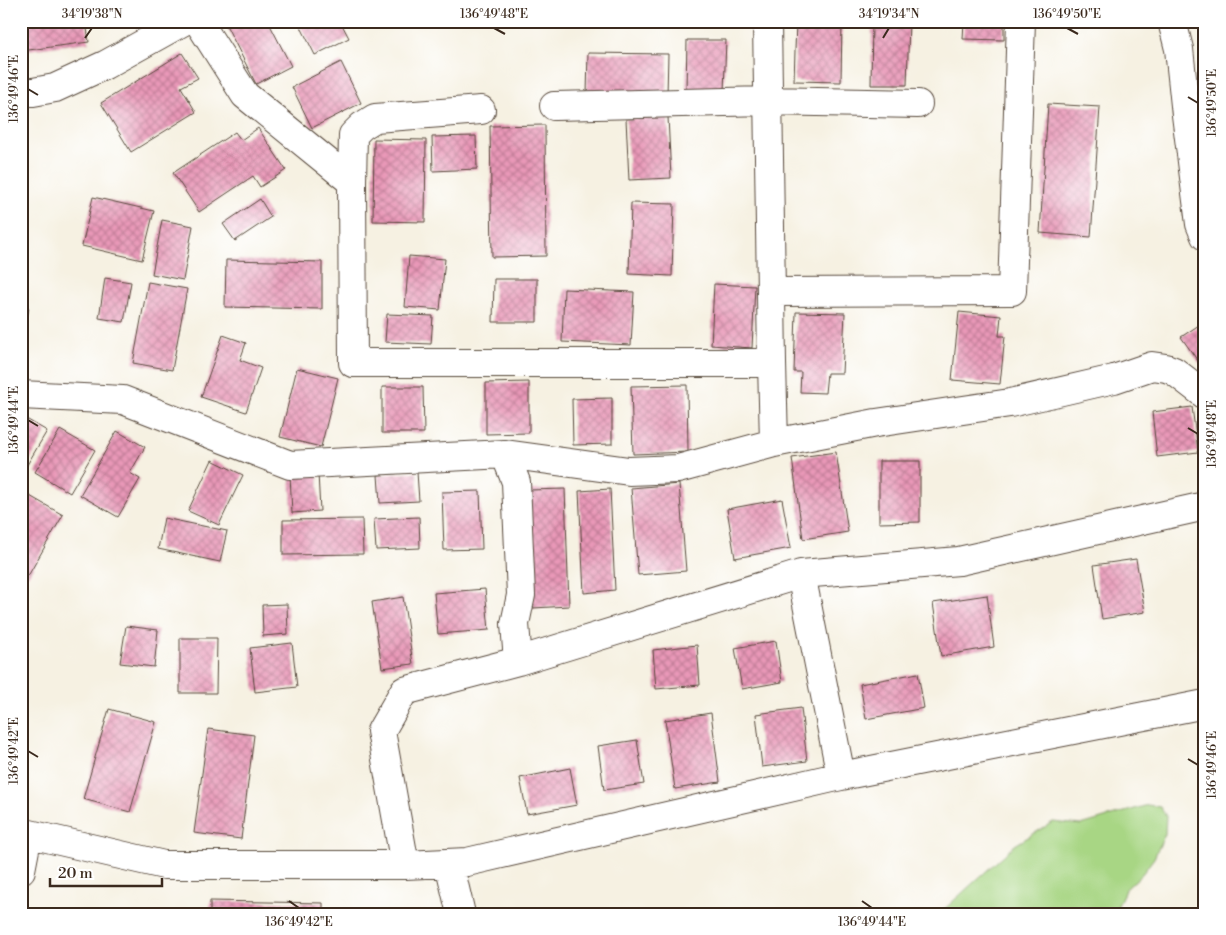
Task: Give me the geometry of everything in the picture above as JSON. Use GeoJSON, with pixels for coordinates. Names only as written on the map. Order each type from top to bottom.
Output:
{"type":"FeatureCollection","features":[{"type":"Feature","properties":{"kind":"street"},"geometry":{"type":"LineString","coordinates":[[21,92],[55,88],[105,65],[184,21]]}},
{"type":"Feature","properties":{"kind":"street"},"geometry":{"type":"LineString","coordinates":[[198,21],[245,95],[352,182]]}},
{"type":"Feature","properties":{"kind":"street"},"geometry":{"type":"LineString","coordinates":[[767,21],[774,443]]}},
{"type":"Feature","properties":{"kind":"street"},"geometry":{"type":"LineString","coordinates":[[771,292],[1012,291],[1021,21]]}},
{"type":"Feature","properties":{"kind":"street"},"geometry":{"type":"LineString","coordinates":[[1172,21],[1179,49],[1200,224],[1205,236]]}},
{"type":"Feature","properties":{"kind":"street"},"geometry":{"type":"LineString","coordinates":[[554,106],[768,101],[918,104]]}},
{"type":"Feature","properties":{"kind":"street"},"geometry":{"type":"LineString","coordinates":[[481,110],[375,118],[352,135],[352,363],[772,363]]}},
{"type":"Feature","properties":{"kind":"street"},"geometry":{"type":"LineString","coordinates":[[21,395],[123,400],[290,465],[505,454],[628,471],[678,469],[774,443],[876,423],[1010,404],[1114,379],[1152,366],[1174,371],[1205,395]]}},
{"type":"Feature","properties":{"kind":"street"},"geometry":{"type":"LineString","coordinates":[[505,454],[516,482],[521,595],[515,624],[518,660]]}},
{"type":"Feature","properties":{"kind":"street"},"geometry":{"type":"LineString","coordinates":[[405,864],[381,730],[404,691],[518,660],[801,574],[959,561],[1205,506]]}},
{"type":"Feature","properties":{"kind":"street"},"geometry":{"type":"LineString","coordinates":[[801,574],[841,776]]}},
{"type":"Feature","properties":{"kind":"street"},"geometry":{"type":"LineString","coordinates":[[21,870],[24,833],[164,865],[467,862],[841,776],[1205,704]]}},
{"type":"Feature","properties":{"kind":"street"},"geometry":{"type":"LineString","coordinates":[[449,863],[461,914]]}},
{"type":"Feature","properties":{"kind":"green space"},"geometry":{"type":"Polygon","coordinates":[[[1148,805],[1160,807],[1166,816],[1165,834],[1154,858],[1142,874],[1125,890],[1114,914],[939,914],[1015,845],[1053,822],[1081,825],[1148,805]]]}},
{"type":"Feature","properties":{"kind":"building"},"geometry":{"type":"Polygon","coordinates":[[[21,21],[86,21],[89,42],[21,51],[21,21]]]}},
{"type":"Feature","properties":{"kind":"building"},"geometry":{"type":"Polygon","coordinates":[[[224,21],[268,21],[291,66],[256,84],[224,21]]]}},
{"type":"Feature","properties":{"kind":"building"},"geometry":{"type":"Polygon","coordinates":[[[298,21],[340,21],[349,38],[315,55],[298,21]]]}},
{"type":"Feature","properties":{"kind":"building"},"geometry":{"type":"Polygon","coordinates":[[[796,21],[842,21],[841,82],[794,81],[796,21]]]}},
{"type":"Feature","properties":{"kind":"building"},"geometry":{"type":"Polygon","coordinates":[[[872,21],[909,21],[907,85],[871,85],[872,21]]]}},
{"type":"Feature","properties":{"kind":"building"},"geometry":{"type":"Polygon","coordinates":[[[964,21],[1004,21],[1004,40],[963,39],[964,21]]]}},
{"type":"Feature","properties":{"kind":"building"},"geometry":{"type":"Polygon","coordinates":[[[687,40],[726,40],[724,91],[686,90],[687,40]]]}},
{"type":"Feature","properties":{"kind":"building"},"geometry":{"type":"Polygon","coordinates":[[[182,53],[198,78],[181,87],[196,112],[131,152],[101,103],[182,53]]]}},
{"type":"Feature","properties":{"kind":"building"},"geometry":{"type":"Polygon","coordinates":[[[588,53],[668,54],[667,95],[587,94],[588,53]]]}},
{"type":"Feature","properties":{"kind":"building"},"geometry":{"type":"Polygon","coordinates":[[[341,62],[361,103],[312,128],[292,87],[341,62]]]}},
{"type":"Feature","properties":{"kind":"building"},"geometry":{"type":"Polygon","coordinates":[[[1048,104],[1100,107],[1091,237],[1040,233],[1048,104]]]}},
{"type":"Feature","properties":{"kind":"building"},"geometry":{"type":"Polygon","coordinates":[[[668,117],[671,178],[629,180],[626,119],[668,117]]]}},
{"type":"Feature","properties":{"kind":"building"},"geometry":{"type":"Polygon","coordinates":[[[545,125],[546,256],[492,257],[490,126],[545,125]]]}},
{"type":"Feature","properties":{"kind":"building"},"geometry":{"type":"Polygon","coordinates":[[[258,128],[286,170],[260,187],[253,176],[199,212],[173,173],[235,132],[241,140],[258,128]]]}},
{"type":"Feature","properties":{"kind":"building"},"geometry":{"type":"Polygon","coordinates":[[[476,136],[477,169],[433,171],[432,137],[476,136]]]}},
{"type":"Feature","properties":{"kind":"building"},"geometry":{"type":"Polygon","coordinates":[[[374,139],[426,140],[425,222],[373,221],[374,139]]]}},
{"type":"Feature","properties":{"kind":"building"},"geometry":{"type":"Polygon","coordinates":[[[93,197],[154,211],[142,260],[82,246],[93,197]]]}},
{"type":"Feature","properties":{"kind":"building"},"geometry":{"type":"Polygon","coordinates":[[[260,199],[271,217],[235,241],[223,224],[260,199]]]}},
{"type":"Feature","properties":{"kind":"building"},"geometry":{"type":"Polygon","coordinates":[[[631,203],[674,204],[672,276],[629,274],[631,203]]]}},
{"type":"Feature","properties":{"kind":"building"},"geometry":{"type":"Polygon","coordinates":[[[162,220],[193,226],[183,280],[152,274],[162,220]]]}},
{"type":"Feature","properties":{"kind":"building"},"geometry":{"type":"Polygon","coordinates":[[[409,256],[445,259],[440,310],[405,307],[409,256]]]}},
{"type":"Feature","properties":{"kind":"building"},"geometry":{"type":"Polygon","coordinates":[[[226,260],[322,262],[322,309],[225,307],[226,260]]]}},
{"type":"Feature","properties":{"kind":"building"},"geometry":{"type":"Polygon","coordinates":[[[105,278],[131,282],[124,322],[99,318],[105,278]]]}},
{"type":"Feature","properties":{"kind":"building"},"geometry":{"type":"Polygon","coordinates":[[[494,279],[537,279],[537,322],[493,322],[494,279]]]}},
{"type":"Feature","properties":{"kind":"building"},"geometry":{"type":"Polygon","coordinates":[[[148,282],[187,289],[172,370],[133,363],[148,282]]]}},
{"type":"Feature","properties":{"kind":"building"},"geometry":{"type":"Polygon","coordinates":[[[714,284],[755,286],[752,348],[711,345],[714,284]]]}},
{"type":"Feature","properties":{"kind":"building"},"geometry":{"type":"Polygon","coordinates":[[[564,289],[634,292],[631,345],[562,342],[564,289]]]}},
{"type":"Feature","properties":{"kind":"building"},"geometry":{"type":"Polygon","coordinates":[[[21,306],[29,308],[22,341],[21,341],[21,306]]]}},
{"type":"Feature","properties":{"kind":"building"},"geometry":{"type":"Polygon","coordinates":[[[796,312],[845,313],[842,373],[827,373],[825,393],[800,392],[801,372],[794,372],[796,312]]]}},
{"type":"Feature","properties":{"kind":"building"},"geometry":{"type":"Polygon","coordinates":[[[959,312],[1001,316],[999,336],[1005,336],[1000,384],[952,380],[959,312]]]}},
{"type":"Feature","properties":{"kind":"building"},"geometry":{"type":"Polygon","coordinates":[[[387,314],[433,316],[431,344],[385,342],[387,314]]]}},
{"type":"Feature","properties":{"kind":"building"},"geometry":{"type":"Polygon","coordinates":[[[1205,321],[1205,371],[1181,337],[1205,321]]]}},
{"type":"Feature","properties":{"kind":"building"},"geometry":{"type":"Polygon","coordinates":[[[223,335],[246,343],[240,360],[261,368],[246,412],[201,397],[223,335]]]}},
{"type":"Feature","properties":{"kind":"building"},"geometry":{"type":"Polygon","coordinates":[[[297,368],[338,378],[321,447],[280,437],[297,368]]]}},
{"type":"Feature","properties":{"kind":"building"},"geometry":{"type":"Polygon","coordinates":[[[529,382],[529,433],[486,434],[486,383],[529,382]]]}},
{"type":"Feature","properties":{"kind":"building"},"geometry":{"type":"Polygon","coordinates":[[[687,385],[688,452],[633,454],[631,386],[687,385]]]}},
{"type":"Feature","properties":{"kind":"building"},"geometry":{"type":"Polygon","coordinates":[[[382,387],[423,387],[424,433],[382,433],[382,387]]]}},
{"type":"Feature","properties":{"kind":"building"},"geometry":{"type":"Polygon","coordinates":[[[612,398],[612,444],[573,445],[572,399],[612,398]]]}},
{"type":"Feature","properties":{"kind":"building"},"geometry":{"type":"Polygon","coordinates":[[[1192,407],[1198,452],[1157,457],[1152,412],[1192,407]]]}},
{"type":"Feature","properties":{"kind":"building"},"geometry":{"type":"Polygon","coordinates":[[[21,416],[47,431],[24,470],[21,468],[21,416]]]}},
{"type":"Feature","properties":{"kind":"building"},"geometry":{"type":"Polygon","coordinates":[[[60,430],[95,450],[70,493],[35,472],[60,430]]]}},
{"type":"Feature","properties":{"kind":"building"},"geometry":{"type":"Polygon","coordinates":[[[117,431],[145,447],[130,473],[140,479],[118,517],[80,495],[117,431]]]}},
{"type":"Feature","properties":{"kind":"building"},"geometry":{"type":"Polygon","coordinates":[[[836,452],[848,532],[803,539],[792,458],[836,452]]]}},
{"type":"Feature","properties":{"kind":"building"},"geometry":{"type":"Polygon","coordinates":[[[212,460],[243,475],[219,525],[188,511],[212,460]]]}},
{"type":"Feature","properties":{"kind":"building"},"geometry":{"type":"Polygon","coordinates":[[[879,461],[920,461],[920,522],[879,523],[879,461]]]}},
{"type":"Feature","properties":{"kind":"building"},"geometry":{"type":"Polygon","coordinates":[[[417,472],[419,501],[380,503],[378,475],[417,472]]]}},
{"type":"Feature","properties":{"kind":"building"},"geometry":{"type":"Polygon","coordinates":[[[318,473],[320,511],[292,513],[290,475],[318,473]]]}},
{"type":"Feature","properties":{"kind":"building"},"geometry":{"type":"Polygon","coordinates":[[[679,484],[686,571],[638,575],[631,488],[679,484]]]}},
{"type":"Feature","properties":{"kind":"building"},"geometry":{"type":"Polygon","coordinates":[[[565,489],[569,606],[533,608],[529,490],[565,489]]]}},
{"type":"Feature","properties":{"kind":"building"},"geometry":{"type":"Polygon","coordinates":[[[610,489],[615,590],[584,593],[579,491],[610,489]]]}},
{"type":"Feature","properties":{"kind":"building"},"geometry":{"type":"Polygon","coordinates":[[[21,491],[63,515],[28,576],[21,572],[21,491]]]}},
{"type":"Feature","properties":{"kind":"building"},"geometry":{"type":"Polygon","coordinates":[[[480,491],[482,549],[444,550],[442,492],[480,491]]]}},
{"type":"Feature","properties":{"kind":"building"},"geometry":{"type":"Polygon","coordinates":[[[782,499],[791,548],[735,558],[727,509],[782,499]]]}},
{"type":"Feature","properties":{"kind":"building"},"geometry":{"type":"Polygon","coordinates":[[[419,517],[420,548],[376,550],[374,519],[419,517]]]}},
{"type":"Feature","properties":{"kind":"building"},"geometry":{"type":"Polygon","coordinates":[[[164,518],[227,531],[220,562],[158,549],[164,518]]]}},
{"type":"Feature","properties":{"kind":"building"},"geometry":{"type":"Polygon","coordinates":[[[362,519],[363,554],[283,555],[283,520],[362,519]]]}},
{"type":"Feature","properties":{"kind":"building"},"geometry":{"type":"Polygon","coordinates":[[[1136,559],[1145,612],[1102,619],[1094,565],[1136,559]]]}},
{"type":"Feature","properties":{"kind":"building"},"geometry":{"type":"Polygon","coordinates":[[[485,589],[489,630],[438,634],[434,593],[485,589]]]}},
{"type":"Feature","properties":{"kind":"building"},"geometry":{"type":"Polygon","coordinates":[[[987,595],[994,647],[941,656],[933,603],[987,595]]]}},
{"type":"Feature","properties":{"kind":"building"},"geometry":{"type":"Polygon","coordinates":[[[403,597],[413,664],[382,668],[372,602],[403,597]]]}},
{"type":"Feature","properties":{"kind":"building"},"geometry":{"type":"Polygon","coordinates":[[[287,604],[288,634],[263,636],[262,605],[287,604]]]}},
{"type":"Feature","properties":{"kind":"building"},"geometry":{"type":"Polygon","coordinates":[[[126,626],[158,630],[154,667],[120,663],[126,626]]]}},
{"type":"Feature","properties":{"kind":"building"},"geometry":{"type":"Polygon","coordinates":[[[180,638],[217,638],[216,693],[180,693],[180,638]]]}},
{"type":"Feature","properties":{"kind":"building"},"geometry":{"type":"Polygon","coordinates":[[[776,641],[782,682],[742,689],[735,648],[776,641]]]}},
{"type":"Feature","properties":{"kind":"building"},"geometry":{"type":"Polygon","coordinates":[[[292,643],[297,687],[255,692],[250,648],[292,643]]]}},
{"type":"Feature","properties":{"kind":"building"},"geometry":{"type":"Polygon","coordinates":[[[697,645],[700,685],[656,689],[653,650],[697,645]]]}},
{"type":"Feature","properties":{"kind":"building"},"geometry":{"type":"Polygon","coordinates":[[[918,673],[924,708],[866,719],[860,684],[918,673]]]}},
{"type":"Feature","properties":{"kind":"building"},"geometry":{"type":"Polygon","coordinates":[[[801,708],[807,761],[762,767],[756,714],[801,708]]]}},
{"type":"Feature","properties":{"kind":"building"},"geometry":{"type":"Polygon","coordinates":[[[109,709],[156,722],[130,812],[83,799],[109,709]]]}},
{"type":"Feature","properties":{"kind":"building"},"geometry":{"type":"Polygon","coordinates":[[[711,713],[720,782],[675,789],[665,720],[711,713]]]}},
{"type":"Feature","properties":{"kind":"building"},"geometry":{"type":"Polygon","coordinates":[[[208,729],[254,735],[241,839],[194,833],[208,729]]]}},
{"type":"Feature","properties":{"kind":"building"},"geometry":{"type":"Polygon","coordinates":[[[637,740],[644,784],[604,790],[598,746],[637,740]]]}},
{"type":"Feature","properties":{"kind":"building"},"geometry":{"type":"Polygon","coordinates":[[[570,768],[577,805],[527,814],[520,778],[570,768]]]}},
{"type":"Feature","properties":{"kind":"building"},"geometry":{"type":"Polygon","coordinates":[[[210,901],[323,903],[323,914],[210,914],[210,901]]]}}]}
